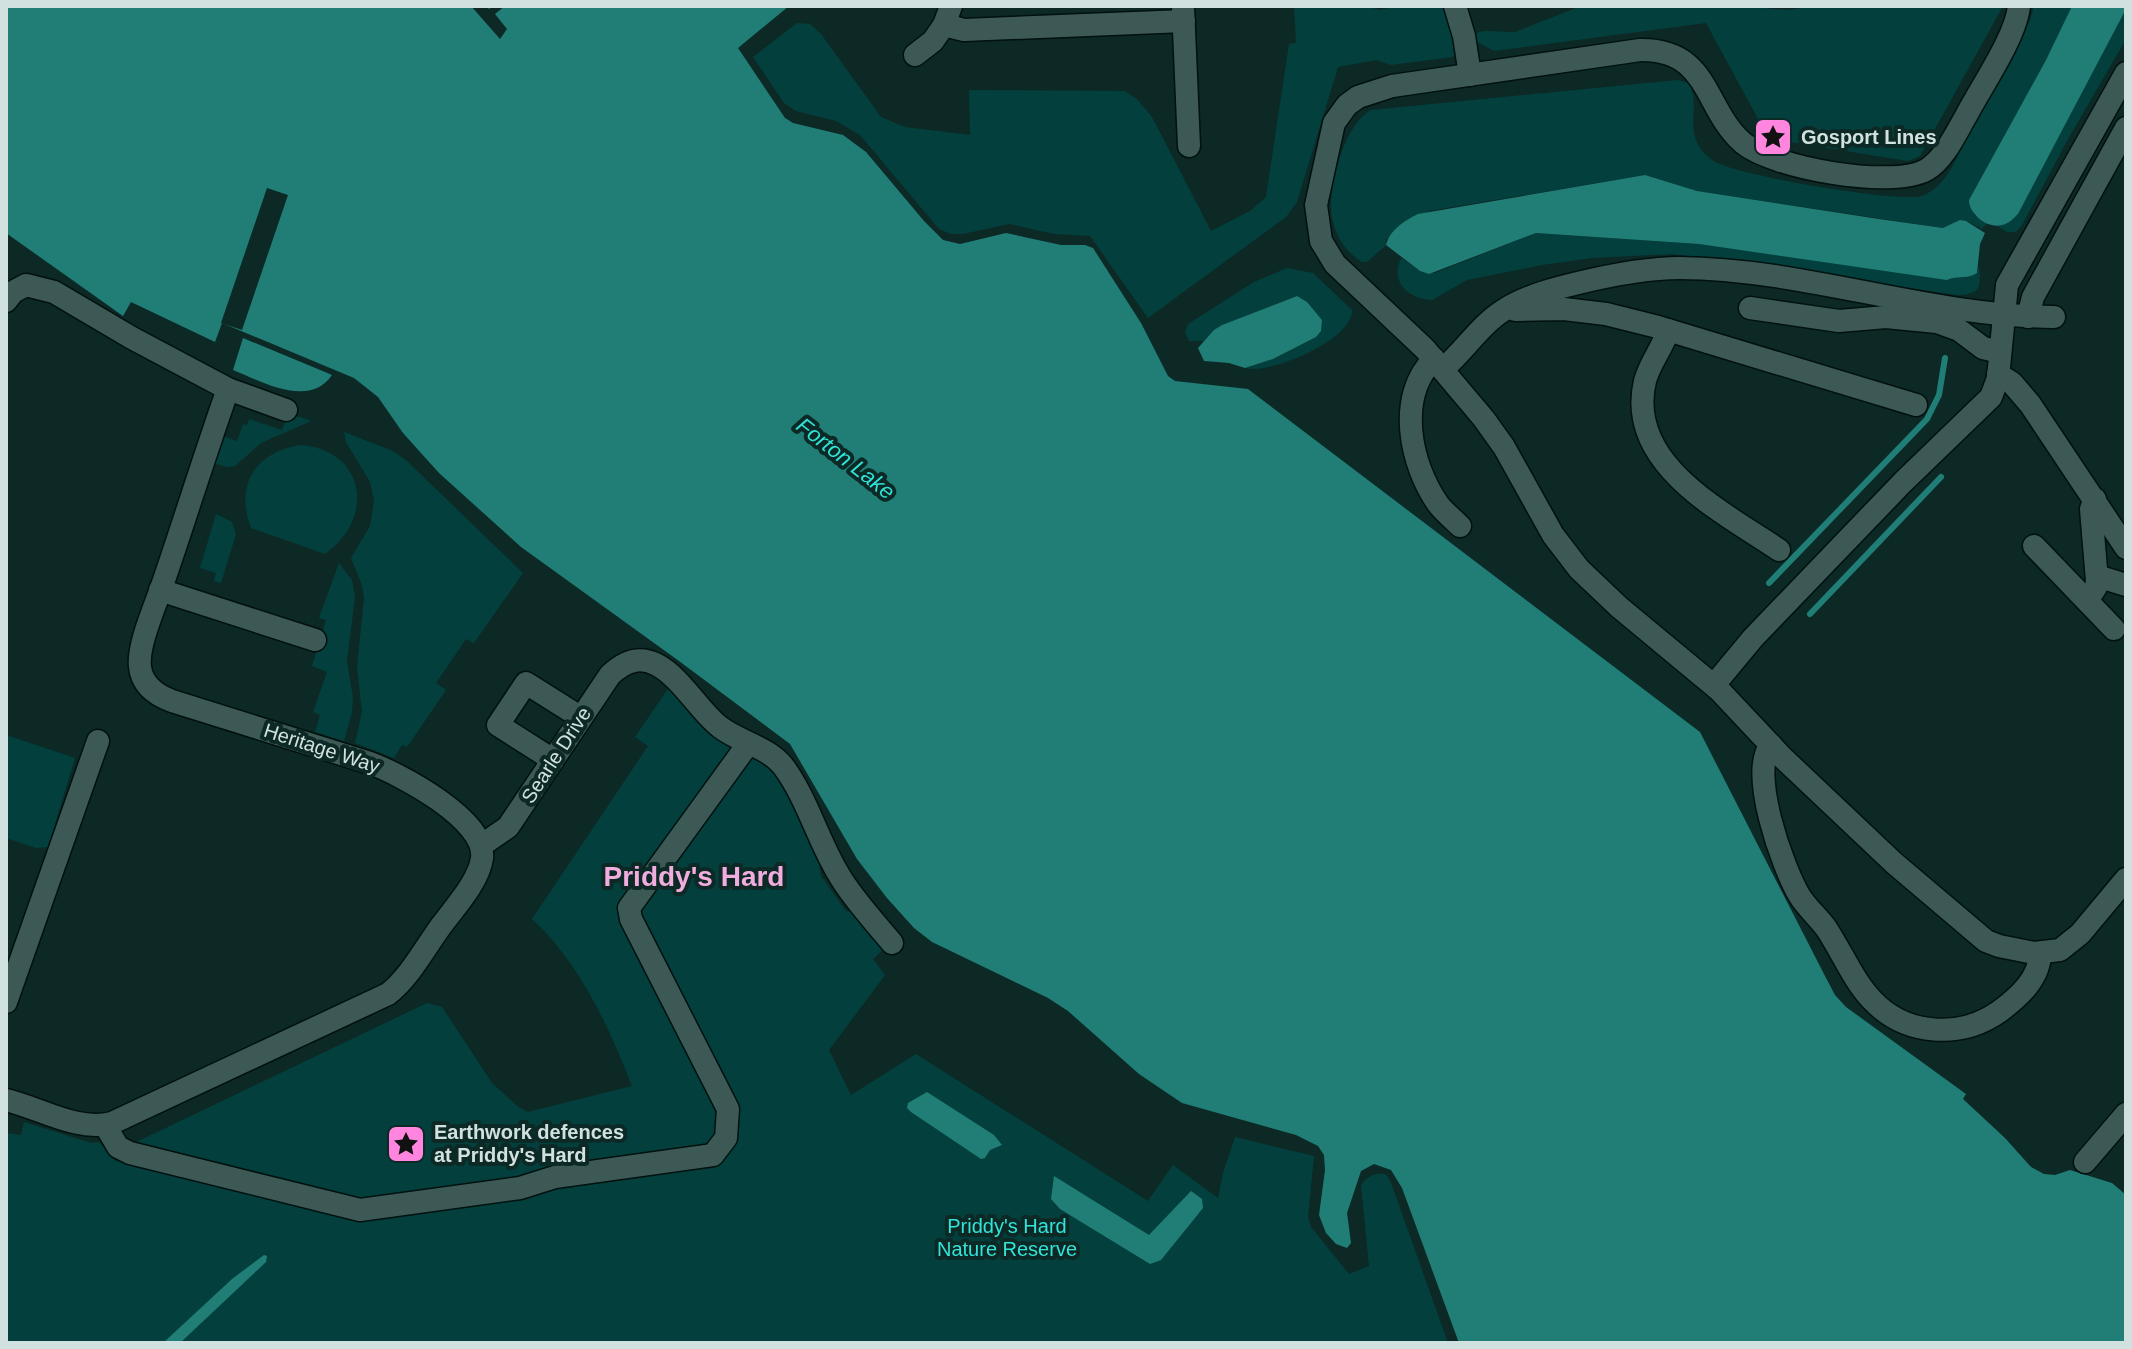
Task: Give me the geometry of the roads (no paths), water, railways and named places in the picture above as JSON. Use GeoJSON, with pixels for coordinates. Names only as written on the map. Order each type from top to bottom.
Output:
{"type":"FeatureCollection","features":[{"type":"Feature","properties":{"kind":"street"},"geometry":{"type":"LineString","coordinates":[[1455,6],[1464,36],[1470,75]]}},
{"type":"Feature","properties":{"kind":"street"},"geometry":{"type":"LineString","coordinates":[[2019,6],[2012,30],[1942,155],[1924,171],[1886,179],[1796,164],[1755,151],[1734,134],[1695,70],[1682,60],[1658,51],[1630,51],[1363,94],[1347,105],[1332,128],[1317,198],[1319,235],[1330,258],[1439,364],[1497,437],[1548,526],[1579,569],[1619,607],[1714,685],[1885,855],[1979,936],[1999,946],[2040,953],[2055,951],[2071,942],[2126,879]]}},
{"type":"Feature","properties":{"kind":"street"},"geometry":{"type":"LineString","coordinates":[[915,55],[933,41],[947,16],[964,30],[1183,13],[1189,146]]}},
{"type":"Feature","properties":{"kind":"street"},"geometry":{"type":"LineString","coordinates":[[1714,685],[1753,638],[1903,482],[1988,400],[1995,389],[2005,291],[2013,272],[2126,73]]}},
{"type":"Feature","properties":{"kind":"street"},"geometry":{"type":"LineString","coordinates":[[2028,317],[2033,297],[2125,133]]}},
{"type":"Feature","properties":{"kind":"street"},"geometry":{"type":"LineString","coordinates":[[1460,526],[1440,506],[1423,472],[1411,429],[1414,393],[1421,375],[1512,305],[1536,295],[1593,280],[1680,268],[1764,276],[2003,315],[2054,317]]}},
{"type":"Feature","properties":{"kind":"street"},"geometry":{"type":"LineString","coordinates":[[6,301],[13,292],[26,285],[54,292],[228,389],[286,410]]}},
{"type":"Feature","properties":{"kind":"street"},"geometry":{"type":"LineString","coordinates":[[1512,305],[1517,311],[1564,309],[1596,312],[1668,330],[1916,405]]}},
{"type":"Feature","properties":{"kind":"street"},"geometry":{"type":"LineString","coordinates":[[1750,308],[1839,321],[1893,317],[1943,323],[1959,330],[1999,363],[2126,548]]}},
{"type":"Feature","properties":{"kind":"street"},"geometry":{"type":"LineString","coordinates":[[1668,330],[1644,384],[1644,409],[1653,444],[1686,486],[1779,550]]}},
{"type":"Feature","properties":{"kind":"street","name":"Heritage Way"},"geometry":{"type":"LineString","coordinates":[[228,389],[160,590],[140,661],[142,677],[153,691],[172,701],[388,770],[461,817],[476,832],[482,845]]}},
{"type":"Feature","properties":{"kind":"street"},"geometry":{"type":"LineString","coordinates":[[2087,601],[2096,587],[2097,576],[2091,509],[2095,499]]}},
{"type":"Feature","properties":{"kind":"street"},"geometry":{"type":"LineString","coordinates":[[2034,546],[2114,629]]}},
{"type":"Feature","properties":{"kind":"street"},"geometry":{"type":"LineString","coordinates":[[2097,576],[2126,585]]}},
{"type":"Feature","properties":{"kind":"street"},"geometry":{"type":"LineString","coordinates":[[160,590],[315,640]]}},
{"type":"Feature","properties":{"kind":"street","name":"Searle Drive"},"geometry":{"type":"LineString","coordinates":[[482,845],[508,827],[607,678],[628,662],[647,662],[667,671],[713,722],[748,744]]}},
{"type":"Feature","properties":{"kind":"street"},"geometry":{"type":"LineString","coordinates":[[553,760],[498,725],[526,683],[580,717]]}},
{"type":"Feature","properties":{"kind":"street"},"geometry":{"type":"LineString","coordinates":[[6,1002],[98,741]]}},
{"type":"Feature","properties":{"kind":"street"},"geometry":{"type":"LineString","coordinates":[[105,1125],[118,1147],[130,1153],[354,1210],[520,1188],[555,1177],[713,1155],[726,1138],[728,1109],[631,919],[629,908],[748,744],[784,767],[838,875],[892,943]]}},
{"type":"Feature","properties":{"kind":"street"},"geometry":{"type":"LineString","coordinates":[[1771,745],[1762,761],[1763,782],[1779,846],[1793,884],[1827,930],[1867,994],[1879,1006],[1894,1017],[1926,1029],[1950,1030],[1972,1026],[1992,1017],[2019,995],[2036,973],[2040,953]]}},
{"type":"Feature","properties":{"kind":"street"},"geometry":{"type":"LineString","coordinates":[[6,1100],[84,1124],[105,1125],[392,991],[475,877],[482,857],[482,845]]}},
{"type":"Feature","properties":{"kind":"street"},"geometry":{"type":"LineString","coordinates":[[2085,1162],[2126,1114]]}},
{"type":"Feature","properties":{"kind":"water","name":"Forton Lake"},"geometry":{"type":"Polygon","coordinates":[[[6,6],[789,6],[738,48],[785,118],[793,123],[843,135],[866,152],[943,240],[960,244],[1006,233],[1061,245],[1093,248],[1141,323],[1168,376],[1175,381],[1248,389],[1700,732],[1835,995],[1846,1007],[1966,1094],[1963,1099],[2031,1167],[2044,1174],[2055,1175],[2070,1170],[2112,1183],[2126,1195],[2126,1343],[1459,1343],[1402,1188],[1391,1170],[1374,1164],[1361,1171],[1347,1213],[1351,1243],[1347,1248],[1336,1244],[1326,1233],[1319,1215],[1325,1170],[1324,1155],[1318,1146],[1296,1135],[1182,1103],[1139,1074],[1068,1011],[1048,998],[932,942],[914,928],[857,859],[790,744],[521,547],[439,473],[403,433],[378,397],[354,378],[222,323],[215,342],[131,302],[123,316],[6,233],[6,6]]]}},
{"type":"Feature","properties":{"kind":"water"},"geometry":{"type":"Polygon","coordinates":[[[2072,6],[2126,6],[2126,9],[2018,214],[2004,224],[1996,226],[1985,223],[1975,215],[1969,200],[2072,6]]]}},
{"type":"Feature","properties":{"kind":"water"},"geometry":{"type":"Polygon","coordinates":[[[1645,175],[1697,191],[1879,219],[1943,228],[1960,220],[1966,221],[1985,233],[1980,244],[1977,273],[1947,280],[1699,244],[1536,233],[1429,274],[1420,271],[1386,245],[1398,226],[1418,214],[1645,175]]]}},
{"type":"Feature","properties":{"kind":"water"},"geometry":{"type":"Polygon","coordinates":[[[1297,296],[1307,302],[1322,320],[1321,331],[1316,337],[1273,359],[1245,368],[1204,361],[1198,348],[1214,330],[1297,296]]]}},
{"type":"Feature","properties":{"kind":"water"},"geometry":{"type":"Polygon","coordinates":[[[243,338],[332,375],[322,385],[298,391],[257,380],[233,370],[243,338]]]}},
{"type":"Feature","properties":{"kind":"water"},"geometry":{"type":"Polygon","coordinates":[[[927,1092],[994,1135],[1002,1145],[990,1150],[981,1159],[907,1108],[908,1103],[927,1092]]]}},
{"type":"Feature","properties":{"kind":"water"},"geometry":{"type":"Polygon","coordinates":[[[1054,1176],[1149,1235],[1191,1191],[1202,1199],[1203,1208],[1161,1260],[1150,1264],[1060,1209],[1051,1199],[1054,1176]]]}},
{"type":"Feature","properties":{"kind":"water"},"geometry":{"type":"Polygon","coordinates":[[[264,1255],[267,1256],[266,1262],[180,1343],[163,1343],[232,1279],[264,1255]]]}},
{"type":"Feature","properties":{"kind":"waterway"},"geometry":{"type":"LineString","coordinates":[[1769,583],[1927,419],[1939,395],[1945,358]]}},
{"type":"Feature","properties":{"kind":"waterway"},"geometry":{"type":"LineString","coordinates":[[1810,614],[1941,477]]}},
{"type":"Feature","properties":{"kind":"place","name":"Gosport Lines"},"geometry":{"type":"Point","coordinates":[1773,137]}},
{"type":"Feature","properties":{"kind":"place","name":"Earthwork defences at Priddy's Hard"},"geometry":{"type":"Point","coordinates":[406,1144]}},
{"type":"Feature","properties":{"kind":"district","name":"Priddy's Hard"},"geometry":{"type":"Point","coordinates":[694,876]}},
{"type":"Feature","properties":{"kind":"park label","name":"Priddy's Hard Nature Reserve"},"geometry":{"type":"Point","coordinates":[1007,1238]}}]}
